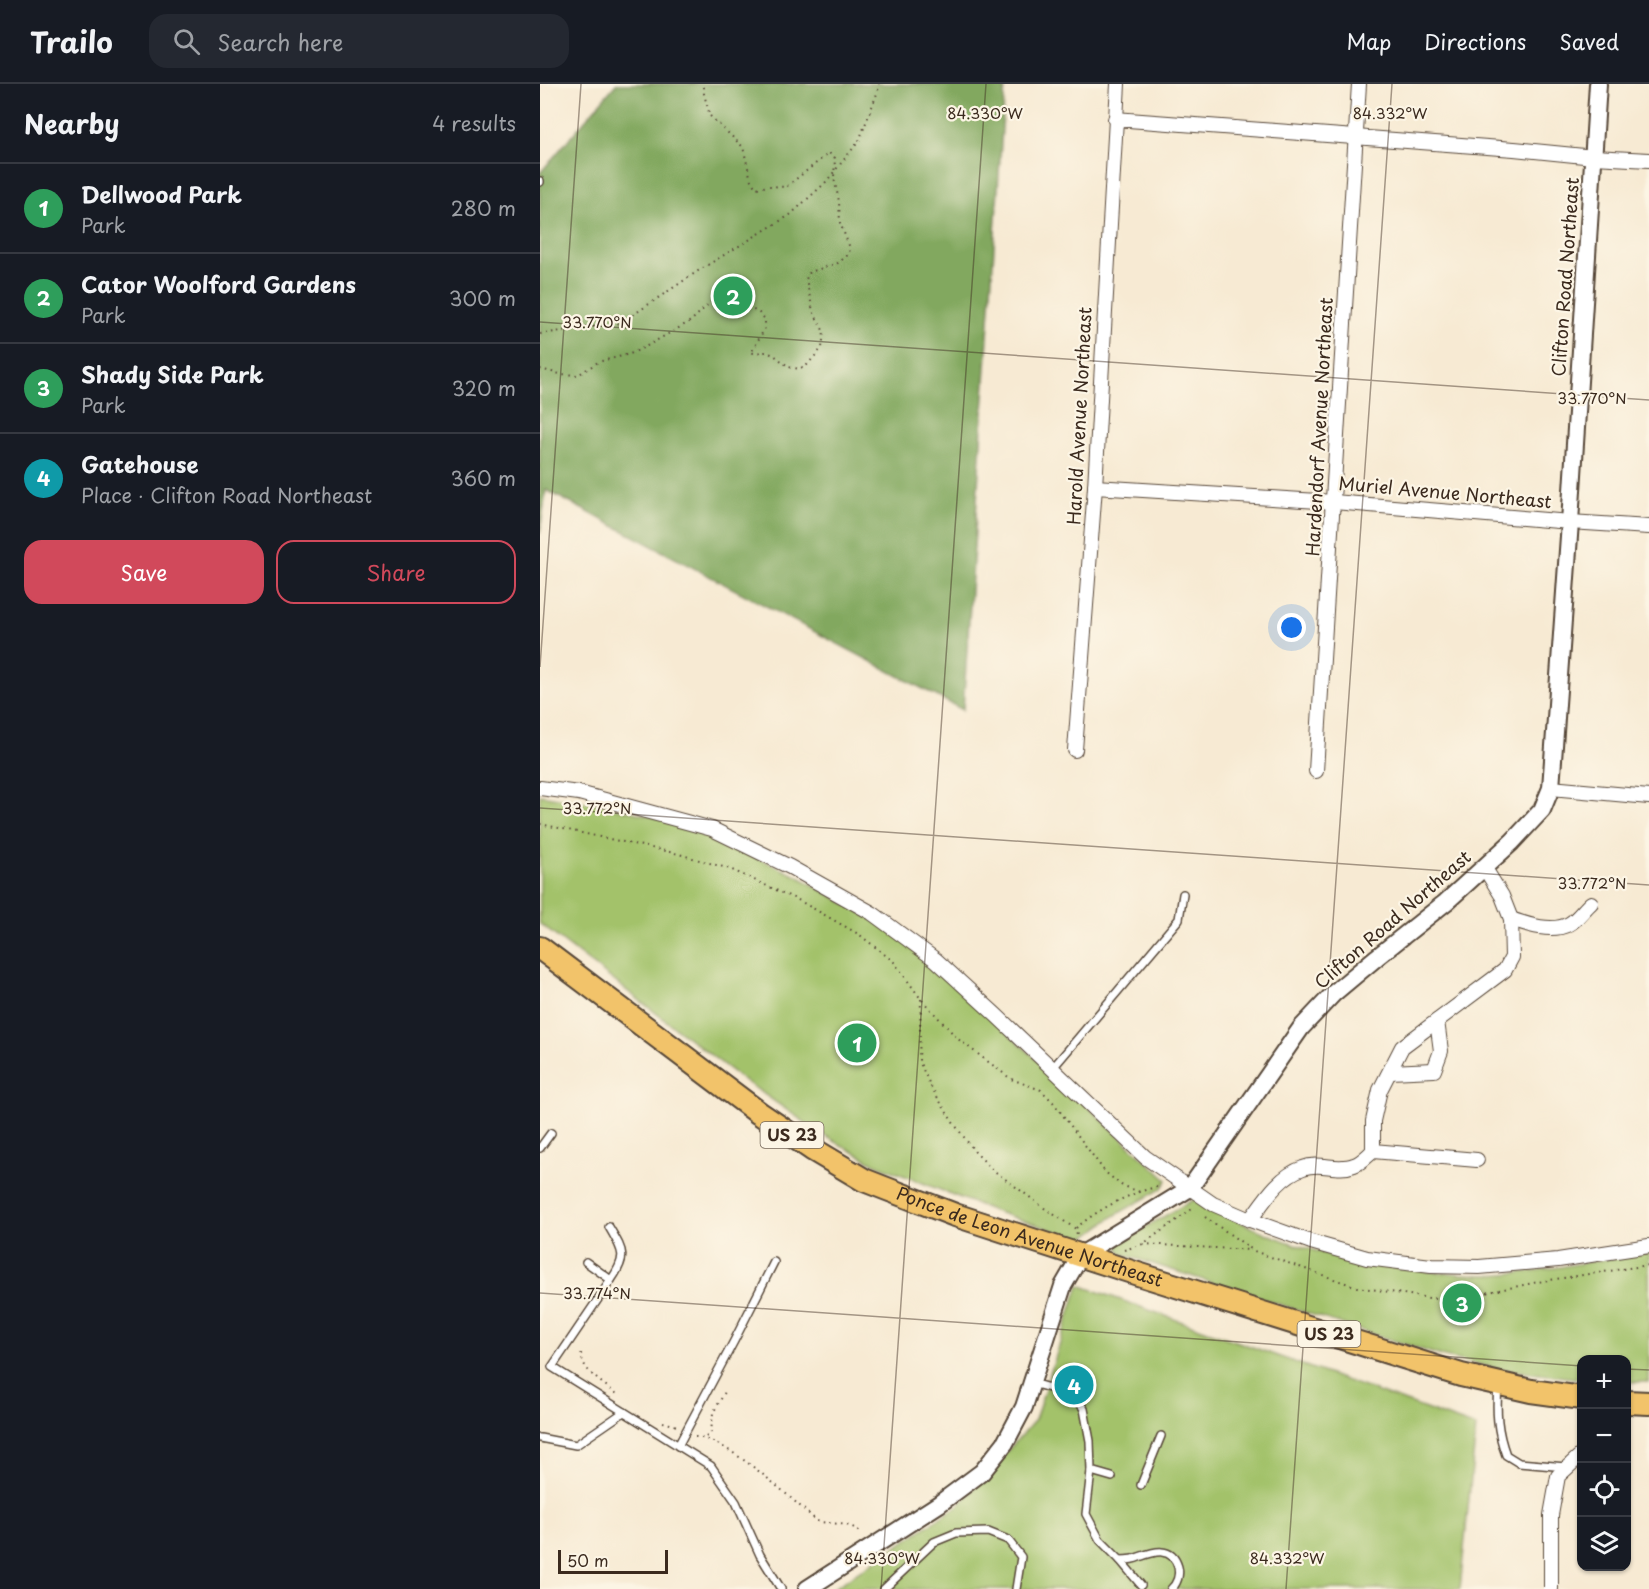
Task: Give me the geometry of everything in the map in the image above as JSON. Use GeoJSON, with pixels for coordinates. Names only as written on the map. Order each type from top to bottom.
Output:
{"type":"FeatureCollection","features":[{"type":"Feature","properties":{"kind":"highway","name":"Ponce de Leon Avenue Northeast"},"geometry":{"type":"LineString","coordinates":[[540,948],[738,1098],[812,1149],[886,1190],[955,1215],[1079,1245],[1461,1375],[1531,1391],[1577,1397]]}},
{"type":"Feature","properties":{"kind":"highway"},"geometry":{"type":"LineString","coordinates":[[1631,1402],[1649,1403]]}},
{"type":"Feature","properties":{"kind":"street","name":"Harold Avenue Northeast"},"geometry":{"type":"LineString","coordinates":[[1075,750],[1095,487],[1118,84]]}},
{"type":"Feature","properties":{"kind":"street","name":"Hardendorf Avenue Northeast"},"geometry":{"type":"LineString","coordinates":[[1316,771],[1359,84]]}},
{"type":"Feature","properties":{"kind":"street","name":"Clifton Road Northeast"},"geometry":{"type":"LineString","coordinates":[[807,1589],[939,1504],[982,1472],[1005,1443],[1024,1407],[1063,1286],[1079,1245],[1190,1188],[1301,1028],[1334,993],[1446,902],[1512,842],[1542,810],[1551,788],[1598,84]]}},
{"type":"Feature","properties":{"kind":"street"},"geometry":{"type":"LineString","coordinates":[[1115,119],[1514,149],[1593,158],[1649,160]]}},
{"type":"Feature","properties":{"kind":"street","name":"Muriel Avenue Northeast"},"geometry":{"type":"LineString","coordinates":[[1095,487],[1334,502],[1649,527]]}},
{"type":"Feature","properties":{"kind":"street"},"geometry":{"type":"LineString","coordinates":[[540,788],[579,793],[712,829],[790,867],[872,913],[936,960],[1145,1157],[1214,1204],[1250,1220],[1311,1242],[1367,1258],[1431,1266],[1479,1267],[1558,1260],[1649,1246]]}},
{"type":"Feature","properties":{"kind":"street"},"geometry":{"type":"LineString","coordinates":[[1551,788],[1649,797]]}},
{"type":"Feature","properties":{"kind":"street"},"geometry":{"type":"LineString","coordinates":[[1373,1151],[1373,1121],[1380,1089],[1402,1047],[1505,970],[1512,957],[1511,919],[1502,896],[1484,867]]}},
{"type":"Feature","properties":{"kind":"street"},"geometry":{"type":"LineString","coordinates":[[1511,919],[1529,926],[1549,927],[1569,924],[1591,903]]}},
{"type":"Feature","properties":{"kind":"street"},"geometry":{"type":"LineString","coordinates":[[1390,1072],[1434,1070],[1441,1051],[1437,1021]]}},
{"type":"Feature","properties":{"kind":"street"},"geometry":{"type":"LineString","coordinates":[[1250,1220],[1275,1186],[1303,1168],[1322,1165],[1338,1168],[1354,1165],[1373,1151],[1477,1160]]}},
{"type":"Feature","properties":{"kind":"street"},"geometry":{"type":"LineString","coordinates":[[1551,1589],[1551,1515],[1558,1476],[1577,1458]]}},
{"type":"Feature","properties":{"kind":"lane"},"geometry":{"type":"LineString","coordinates":[[1052,1068],[1179,919],[1183,894]]}},
{"type":"Feature","properties":{"kind":"lane"},"geometry":{"type":"LineString","coordinates":[[540,1148],[551,1133]]}},
{"type":"Feature","properties":{"kind":"lane"},"geometry":{"type":"LineString","coordinates":[[609,1227],[623,1250],[621,1265],[552,1366],[711,1466],[736,1502],[760,1555],[781,1589]]}},
{"type":"Feature","properties":{"kind":"lane"},"geometry":{"type":"LineString","coordinates":[[586,1262],[611,1280]]}},
{"type":"Feature","properties":{"kind":"lane"},"geometry":{"type":"LineString","coordinates":[[678,1446],[774,1262]]}},
{"type":"Feature","properties":{"kind":"lane"},"geometry":{"type":"LineString","coordinates":[[1032,1383],[1074,1395],[1084,1409],[1090,1441],[1091,1471],[1086,1514],[1100,1540],[1141,1585]]}},
{"type":"Feature","properties":{"kind":"lane"},"geometry":{"type":"LineString","coordinates":[[1498,1383],[1496,1413],[1499,1436],[1506,1455],[1519,1463],[1568,1468]]}},
{"type":"Feature","properties":{"kind":"lane"},"geometry":{"type":"LineString","coordinates":[[540,1438],[576,1445],[624,1412]]}},
{"type":"Feature","properties":{"kind":"lane"},"geometry":{"type":"LineString","coordinates":[[1141,1485],[1161,1436]]}},
{"type":"Feature","properties":{"kind":"lane"},"geometry":{"type":"LineString","coordinates":[[1091,1471],[1112,1477]]}},
{"type":"Feature","properties":{"kind":"lane"},"geometry":{"type":"LineString","coordinates":[[884,1589],[934,1542],[956,1533],[988,1532],[1008,1540],[1021,1557],[1016,1589]]}},
{"type":"Feature","properties":{"kind":"lane"},"geometry":{"type":"LineString","coordinates":[[1120,1560],[1134,1559],[1151,1552],[1165,1552],[1172,1556],[1178,1567],[1178,1580],[1171,1589]]}},
{"type":"Feature","properties":{"kind":"path"},"geometry":{"type":"LineString","coordinates":[[540,369],[560,374],[578,375],[598,362],[630,354],[691,321],[718,295],[727,291],[734,292],[746,306],[765,319],[765,328],[751,353],[766,352],[774,355],[789,367],[799,369],[807,365],[822,348],[824,332],[813,311],[806,279],[810,272],[838,263],[849,254],[850,248],[840,224],[835,158],[829,153],[786,187],[756,188],[751,180],[743,147],[710,116],[704,94],[704,84]]}},
{"type":"Feature","properties":{"kind":"path"},"geometry":{"type":"LineString","coordinates":[[540,334],[621,323],[701,269],[790,215],[825,183],[858,141],[879,84]]}},
{"type":"Feature","properties":{"kind":"path"},"geometry":{"type":"LineString","coordinates":[[540,824],[679,854],[730,869],[780,892],[860,935],[894,962],[921,999],[958,1039],[1011,1079],[1041,1090],[1053,1102],[1105,1172],[1121,1185],[1140,1192]]}},
{"type":"Feature","properties":{"kind":"path"},"geometry":{"type":"LineString","coordinates":[[921,999],[919,1061],[930,1085],[952,1120],[975,1152],[993,1170],[1076,1229],[1079,1245]]}},
{"type":"Feature","properties":{"kind":"path"},"geometry":{"type":"LineString","coordinates":[[1076,1229],[1106,1208],[1140,1192],[1167,1185]]}},
{"type":"Feature","properties":{"kind":"path"},"geometry":{"type":"LineString","coordinates":[[1124,1250],[1143,1244],[1198,1205]]}},
{"type":"Feature","properties":{"kind":"path"},"geometry":{"type":"LineString","coordinates":[[1143,1244],[1254,1251]]}},
{"type":"Feature","properties":{"kind":"path"},"geometry":{"type":"LineString","coordinates":[[581,1353],[582,1362],[589,1373],[624,1398]]}},
{"type":"Feature","properties":{"kind":"path"},"geometry":{"type":"LineString","coordinates":[[706,1437],[711,1432],[713,1413],[725,1392]]}},
{"type":"Feature","properties":{"kind":"path"},"geometry":{"type":"LineString","coordinates":[[661,1422],[675,1425],[695,1437],[706,1437],[756,1468],[817,1521],[829,1525],[850,1526],[858,1530],[860,1534]]}},
{"type":"Feature","properties":{"kind":"green space"},"geometry":{"type":"Polygon","coordinates":[[[616,84],[1005,84],[963,710],[546,490],[540,534],[540,173],[616,84]]]}},
{"type":"Feature","properties":{"kind":"green space"},"geometry":{"type":"Polygon","coordinates":[[[540,795],[601,805],[682,823],[797,876],[887,927],[981,1008],[1167,1180],[1161,1189],[1114,1216],[1084,1238],[1086,1241],[991,1210],[875,1164],[822,1134],[742,1079],[540,924],[540,795]]]}},
{"type":"Feature","properties":{"kind":"green space"},"geometry":{"type":"Polygon","coordinates":[[[1198,1199],[1257,1229],[1319,1252],[1416,1271],[1491,1275],[1550,1269],[1649,1252],[1649,1382],[1631,1382],[1631,1355],[1577,1355],[1577,1379],[1499,1369],[1445,1357],[1122,1254],[1118,1248],[1119,1242],[1198,1199]]]}},
{"type":"Feature","properties":{"kind":"green space"},"geometry":{"type":"Polygon","coordinates":[[[1079,1285],[1476,1427],[1460,1589],[833,1589],[959,1505],[1035,1420],[1079,1285]]]}},
{"type":"Feature","properties":{"kind":"place","name":"Cator Woolford Gardens"},"geometry":{"type":"Point","coordinates":[733,296]}},
{"type":"Feature","properties":{"kind":"place","name":"Dellwood Park"},"geometry":{"type":"Point","coordinates":[857,1043]}},
{"type":"Feature","properties":{"kind":"place","name":"Shady Side Park"},"geometry":{"type":"Point","coordinates":[1462,1303]}},
{"type":"Feature","properties":{"kind":"place","name":"Gatehouse"},"geometry":{"type":"Point","coordinates":[1074,1385]}}]}
